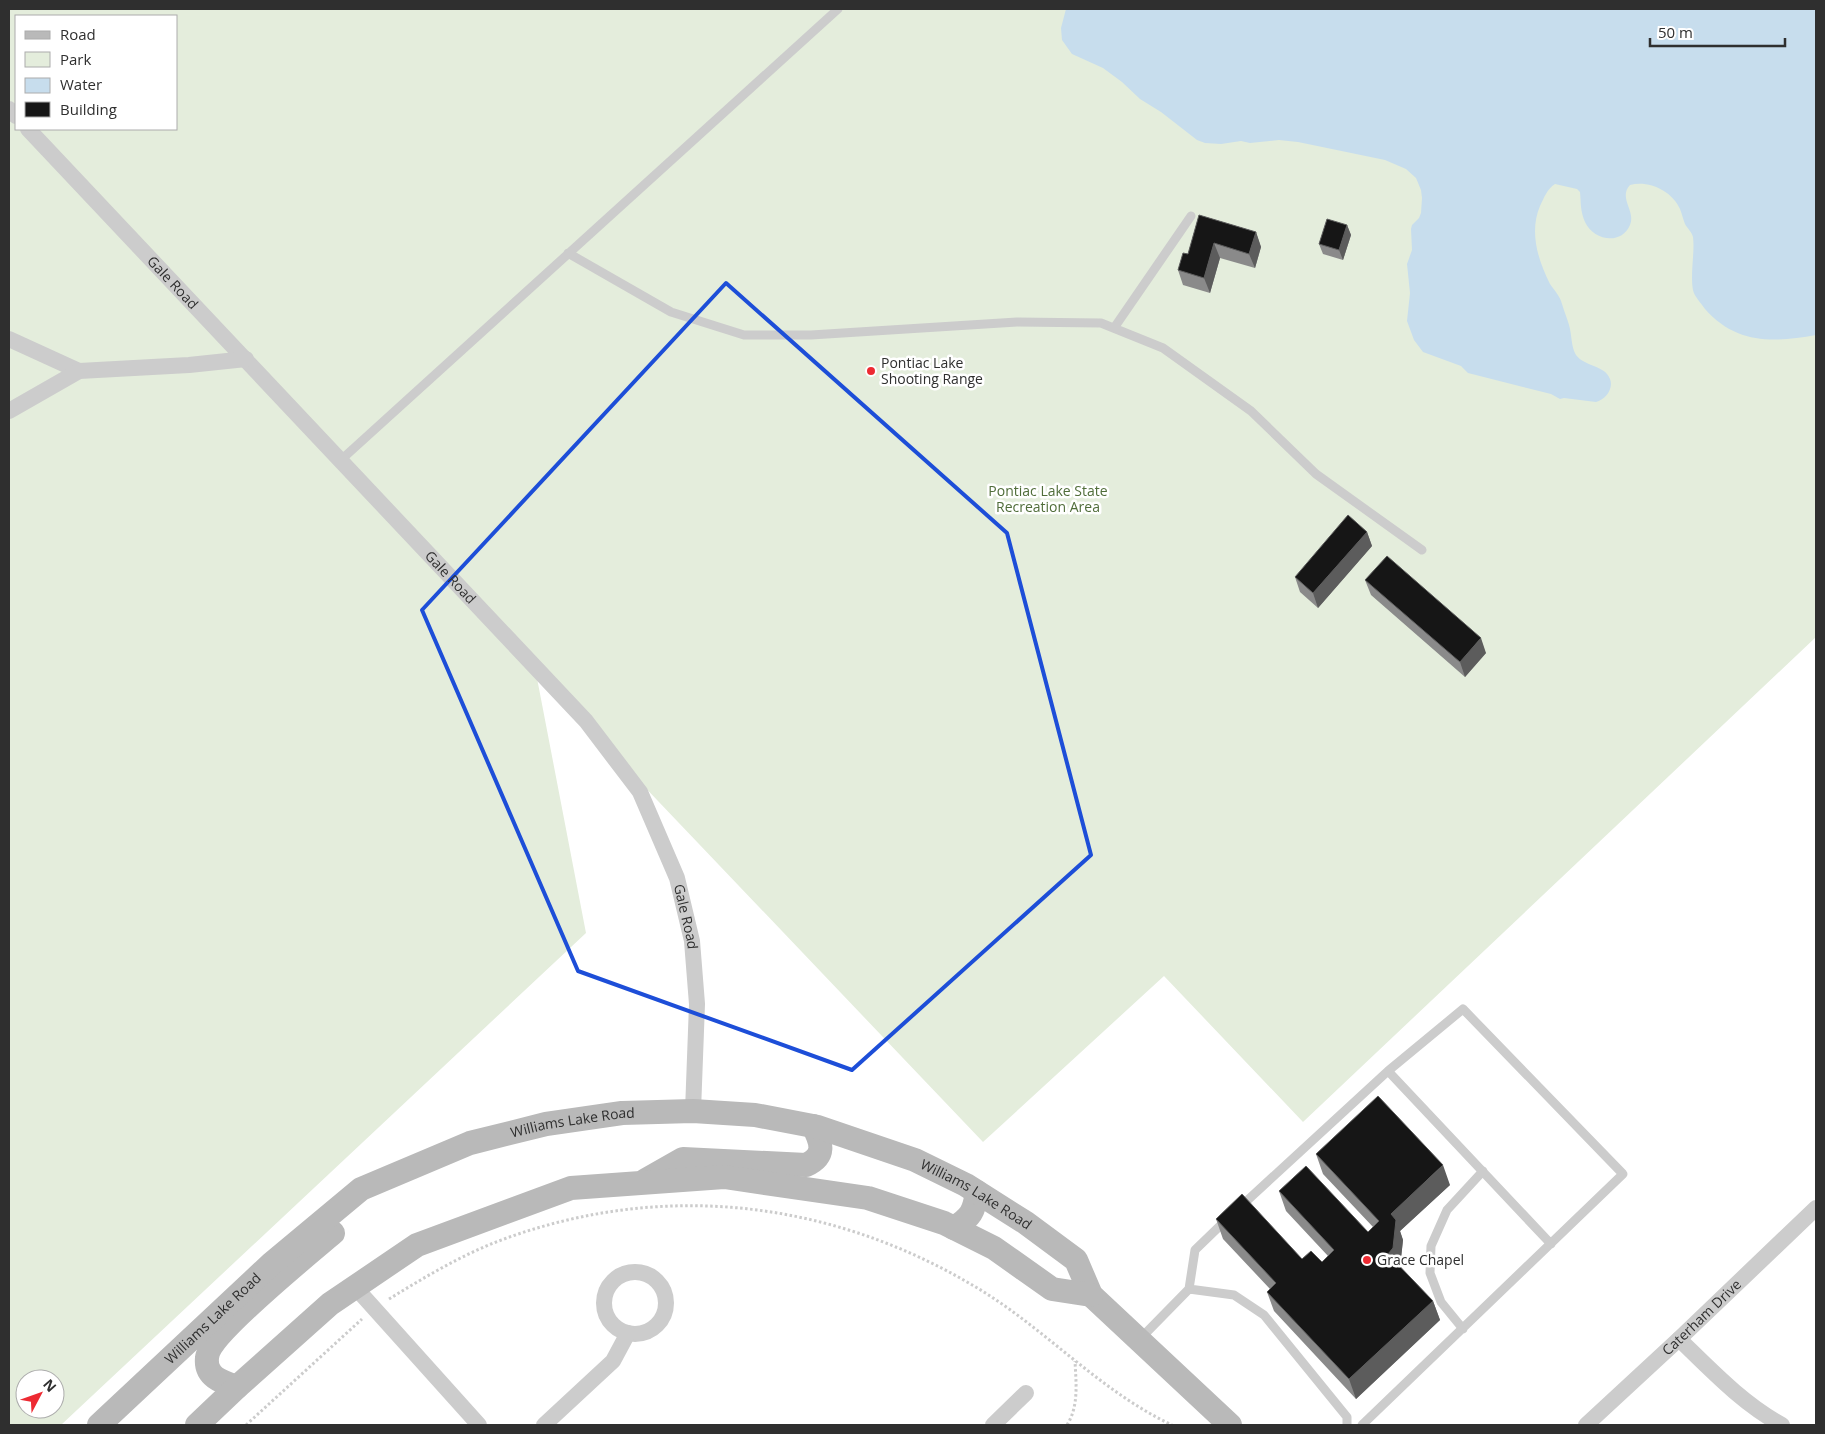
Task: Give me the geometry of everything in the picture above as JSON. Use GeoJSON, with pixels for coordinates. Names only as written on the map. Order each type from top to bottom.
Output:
{"type":"FeatureCollection","features":[{"type":"Feature","properties":{"kind":"main road","name":"Williams Lake Road"},"geometry":{"type":"LineString","coordinates":[[99,1425],[271,1264],[361,1189],[470,1143],[546,1124],[622,1113],[693,1111],[755,1115],[813,1126],[915,1160],[977,1192],[1026,1223],[1076,1260],[1090,1295],[1230,1425]]}},
{"type":"Feature","properties":{"kind":"main road"},"geometry":{"type":"LineString","coordinates":[[640,1183],[683,1159],[806,1165],[813,1162],[819,1154],[821,1146],[820,1139],[813,1126]]}},
{"type":"Feature","properties":{"kind":"main road"},"geometry":{"type":"LineString","coordinates":[[197,1425],[330,1304],[417,1245],[571,1188],[724,1177],[868,1198],[944,1223],[994,1248],[1052,1289],[1090,1295]]}},
{"type":"Feature","properties":{"kind":"main road"},"geometry":{"type":"LineString","coordinates":[[237,1387],[222,1382],[212,1375],[207,1365],[207,1356],[211,1346],[232,1323],[333,1233],[361,1189]]}},
{"type":"Feature","properties":{"kind":"main road"},"geometry":{"type":"LineString","coordinates":[[954,1228],[968,1218],[975,1206],[977,1192]]}},
{"type":"Feature","properties":{"kind":"street","name":"Gale Road"},"geometry":{"type":"LineString","coordinates":[[29,130],[586,721],[640,792],[677,878],[692,941],[697,1004],[693,1111]]}},
{"type":"Feature","properties":{"kind":"street"},"geometry":{"type":"LineString","coordinates":[[9,338],[79,371]]}},
{"type":"Feature","properties":{"kind":"street"},"geometry":{"type":"LineString","coordinates":[[9,411],[79,371],[189,365],[246,359]]}},
{"type":"Feature","properties":{"kind":"street","name":"Caterham Drive"},"geometry":{"type":"LineString","coordinates":[[1586,1425],[1816,1208]]}},
{"type":"Feature","properties":{"kind":"street"},"geometry":{"type":"LineString","coordinates":[[355,1287],[479,1425]]}},
{"type":"Feature","properties":{"kind":"street"},"geometry":{"type":"LineString","coordinates":[[544,1425],[614,1361],[628,1333]]}},
{"type":"Feature","properties":{"kind":"street"},"geometry":{"type":"LineString","coordinates":[[1679,1339],[1726,1384],[1767,1417],[1782,1425]]}},
{"type":"Feature","properties":{"kind":"street"},"geometry":{"type":"LineString","coordinates":[[993,1425],[1026,1393]]}},
{"type":"Feature","properties":{"kind":"lane"},"geometry":{"type":"LineString","coordinates":[[342,460],[838,9]]}},
{"type":"Feature","properties":{"kind":"lane"},"geometry":{"type":"LineString","coordinates":[[1114,328],[1191,216]]}},
{"type":"Feature","properties":{"kind":"lane"},"geometry":{"type":"LineString","coordinates":[[568,253],[672,312],[744,336],[811,335],[1017,322],[1101,323],[1163,348],[1250,410],[1316,474],[1422,550]]}},
{"type":"Feature","properties":{"kind":"lane"},"geometry":{"type":"LineString","coordinates":[[1139,1340],[1189,1289],[1195,1250],[1388,1071],[1463,1009],[1623,1174],[1362,1425]]}},
{"type":"Feature","properties":{"kind":"lane"},"geometry":{"type":"LineString","coordinates":[[1388,1071],[1551,1244]]}},
{"type":"Feature","properties":{"kind":"lane"},"geometry":{"type":"LineString","coordinates":[[1463,1329],[1442,1302],[1430,1273],[1431,1246],[1447,1210],[1483,1171]]}},
{"type":"Feature","properties":{"kind":"lane"},"geometry":{"type":"LineString","coordinates":[[1189,1289],[1234,1295],[1264,1315],[1348,1417],[1347,1425]]}},
{"type":"Feature","properties":{"kind":"path"},"geometry":{"type":"LineString","coordinates":[[246,1425],[343,1335],[375,1309],[415,1283],[474,1252],[503,1239],[576,1218],[613,1211],[695,1205],[732,1206],[813,1220],[847,1228],[887,1242],[975,1286],[1029,1324],[1074,1361],[1142,1409],[1172,1425]]}},
{"type":"Feature","properties":{"kind":"path"},"geometry":{"type":"LineString","coordinates":[[1067,1425],[1073,1416],[1075,1406],[1074,1361]]}},
{"type":"Feature","properties":{"kind":"highlighted area"},"geometry":{"type":"Polygon","coordinates":[[[726,283],[1007,533],[1091,855],[852,1070],[578,971],[422,610],[726,283]]]}},
{"type":"Feature","properties":{"kind":"green space","name":"Pontiac Lake State Recreation Area"},"geometry":{"type":"Polygon","coordinates":[[[9,9],[1816,9],[1816,637],[1303,1122],[1164,976],[983,1142],[536,673],[586,933],[61,1425],[9,1425],[9,9]]]}},
{"type":"Feature","properties":{"kind":"water"},"geometry":{"type":"Polygon","coordinates":[[[1066,9],[1816,9],[1816,335],[1770,340],[1742,335],[1729,329],[1705,309],[1696,297],[1692,284],[1692,235],[1685,224],[1680,209],[1666,192],[1645,184],[1630,185],[1627,190],[1626,200],[1631,215],[1630,225],[1626,232],[1620,236],[1607,238],[1594,233],[1585,222],[1581,210],[1580,192],[1577,189],[1555,184],[1550,188],[1540,206],[1535,226],[1536,246],[1550,284],[1561,301],[1576,355],[1584,362],[1599,368],[1607,374],[1611,383],[1610,390],[1596,402],[1560,399],[1551,394],[1468,373],[1461,366],[1423,352],[1414,340],[1407,321],[1410,293],[1407,264],[1412,250],[1411,229],[1421,213],[1422,198],[1416,178],[1406,169],[1385,160],[1298,142],[1279,140],[1250,143],[1241,141],[1221,144],[1205,143],[1197,140],[1161,112],[1140,99],[1103,68],[1072,54],[1062,40],[1061,28],[1066,9]]]}},
{"type":"Feature","properties":{"kind":"building"},"geometry":{"type":"Polygon","coordinates":[[[1199,215],[1256,232],[1249,254],[1214,243],[1204,278],[1178,270],[1183,253],[1188,254],[1199,215]]]}},
{"type":"Feature","properties":{"kind":"building"},"geometry":{"type":"Polygon","coordinates":[[[1327,219],[1347,225],[1339,250],[1319,244],[1327,219]]]}},
{"type":"Feature","properties":{"kind":"building"},"geometry":{"type":"Polygon","coordinates":[[[1348,515],[1367,532],[1313,593],[1295,577],[1348,515]]]}},
{"type":"Feature","properties":{"kind":"building"},"geometry":{"type":"Polygon","coordinates":[[[1387,556],[1481,638],[1460,662],[1365,580],[1387,556]]]}},
{"type":"Feature","properties":{"kind":"building","name":"Grace Chapel"},"geometry":{"type":"Polygon","coordinates":[[[1378,1096],[1443,1165],[1391,1214],[1396,1220],[1393,1248],[1388,1254],[1433,1301],[1349,1379],[1267,1292],[1276,1283],[1216,1219],[1242,1194],[1302,1259],[1311,1251],[1322,1262],[1334,1250],[1279,1191],[1306,1166],[1368,1232],[1379,1221],[1316,1154],[1378,1096]]]}},
{"type":"Feature","properties":{"kind":"place","name":"Pontiac Lake Shooting Range"},"geometry":{"type":"Point","coordinates":[871,371]}},
{"type":"Feature","properties":{"kind":"place","name":"Grace Chapel"},"geometry":{"type":"Point","coordinates":[1367,1260]}}]}
